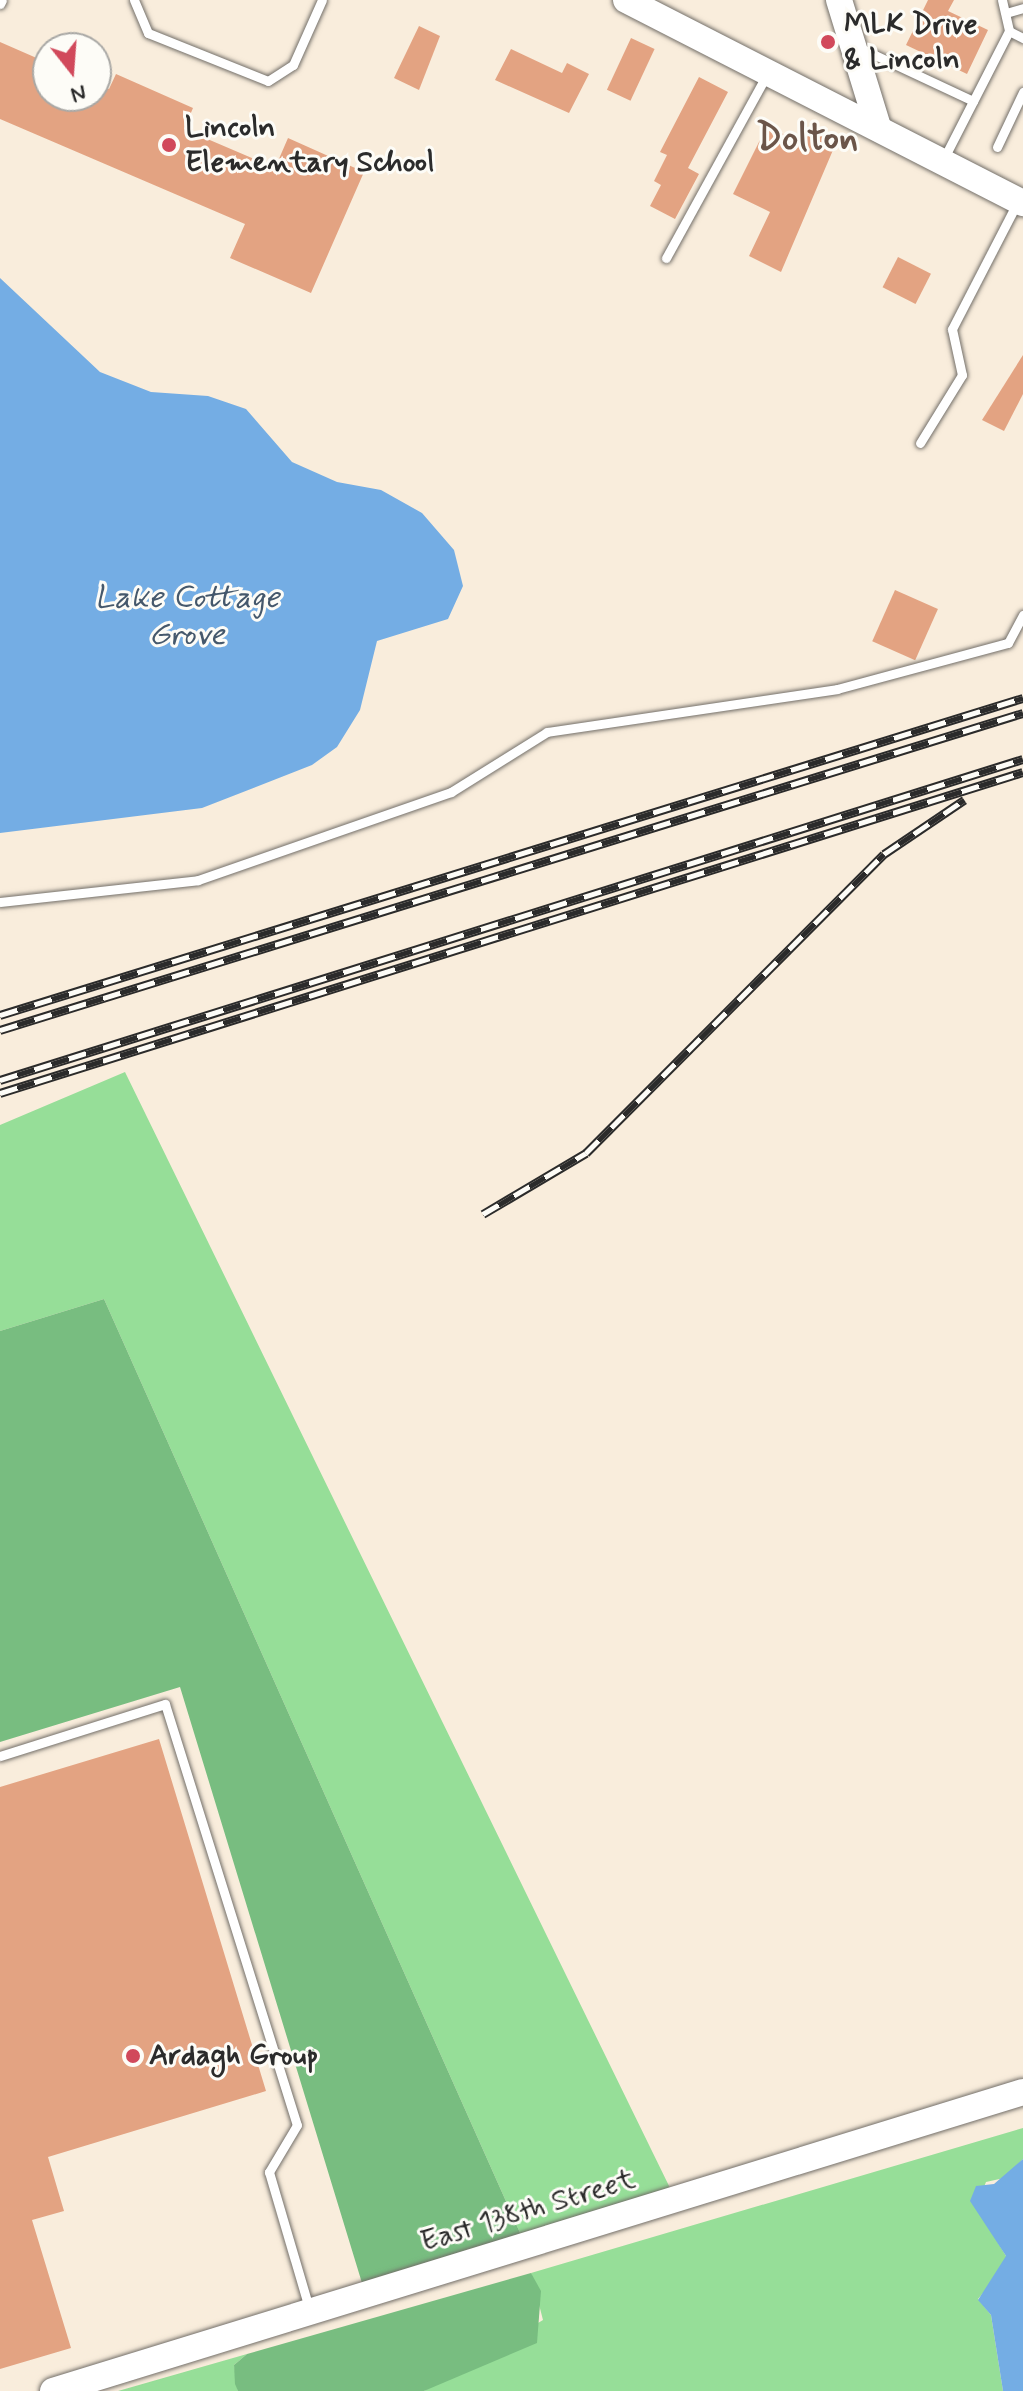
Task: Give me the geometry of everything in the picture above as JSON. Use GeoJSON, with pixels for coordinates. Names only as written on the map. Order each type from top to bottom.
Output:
{"type":"FeatureCollection","features":[{"type":"Feature","properties":{"kind":"street"},"geometry":{"type":"LineString","coordinates":[[626,0],[1020,202]]}},
{"type":"Feature","properties":{"kind":"street"},"geometry":{"type":"LineString","coordinates":[[839,0],[878,127]]}},
{"type":"Feature","properties":{"kind":"street","name":"East 138th Street"},"geometry":{"type":"LineString","coordinates":[[59,2390],[1023,2092]]}},
{"type":"Feature","properties":{"kind":"lane"},"geometry":{"type":"LineString","coordinates":[[134,0],[148,33],[268,81],[293,65],[322,0]]}},
{"type":"Feature","properties":{"kind":"lane"},"geometry":{"type":"LineString","coordinates":[[942,163],[1009,31],[1002,0]]}},
{"type":"Feature","properties":{"kind":"lane"},"geometry":{"type":"LineString","coordinates":[[1006,13],[1023,8]]}},
{"type":"Feature","properties":{"kind":"lane"},"geometry":{"type":"LineString","coordinates":[[1009,31],[1023,38]]}},
{"type":"Feature","properties":{"kind":"lane"},"geometry":{"type":"LineString","coordinates":[[852,44],[973,101]]}},
{"type":"Feature","properties":{"kind":"lane"},"geometry":{"type":"LineString","coordinates":[[666,258],[768,73]]}},
{"type":"Feature","properties":{"kind":"lane"},"geometry":{"type":"LineString","coordinates":[[997,147],[1023,92]]}},
{"type":"Feature","properties":{"kind":"lane"},"geometry":{"type":"LineString","coordinates":[[920,443],[962,375],[952,329],[1020,202]]}},
{"type":"Feature","properties":{"kind":"lane"},"geometry":{"type":"LineString","coordinates":[[0,902],[198,880],[451,792],[547,732],[837,689],[1008,643],[1023,615]]}},
{"type":"Feature","properties":{"kind":"lane"},"geometry":{"type":"LineString","coordinates":[[0,1756],[165,1704],[297,2125],[269,2172],[310,2312]]}},
{"type":"Feature","properties":{"kind":"green space"},"geometry":{"type":"Polygon","coordinates":[[[125,1072],[671,2190],[521,2235],[104,1299],[0,1331],[0,1125],[125,1072]]]}},
{"type":"Feature","properties":{"kind":"green space"},"geometry":{"type":"Polygon","coordinates":[[[104,1299],[521,2235],[362,2283],[180,1687],[0,1742],[0,1331],[104,1299]]]}},
{"type":"Feature","properties":{"kind":"green space"},"geometry":{"type":"Polygon","coordinates":[[[1023,2128],[1023,2159],[1004,2178],[986,2182],[976,2207],[1006,2256],[1007,2264],[978,2299],[991,2315],[1003,2391],[424,2391],[543,2320],[531,2273],[1023,2128]]]}},
{"type":"Feature","properties":{"kind":"green space"},"geometry":{"type":"Polygon","coordinates":[[[531,2273],[541,2291],[537,2343],[424,2391],[238,2391],[235,2384],[234,2365],[247,2354],[531,2273]]]}},
{"type":"Feature","properties":{"kind":"green space"},"geometry":{"type":"Polygon","coordinates":[[[247,2354],[234,2365],[238,2391],[118,2391],[247,2354]]]}},
{"type":"Feature","properties":{"kind":"water","name":"Lake Cottage Grove"},"geometry":{"type":"Polygon","coordinates":[[[0,278],[100,372],[151,392],[208,396],[246,409],[292,462],[337,482],[381,490],[422,513],[454,550],[463,586],[448,619],[377,641],[360,710],[337,747],[312,765],[202,808],[0,833],[0,278]]]}},
{"type":"Feature","properties":{"kind":"water"},"geometry":{"type":"Polygon","coordinates":[[[1023,2159],[1023,2391],[1003,2391],[991,2315],[978,2300],[1006,2256],[970,2201],[976,2186],[994,2184],[1023,2159]]]}},
{"type":"Feature","properties":{"kind":"building"},"geometry":{"type":"Polygon","coordinates":[[[928,0],[954,0],[948,11],[988,30],[967,74],[906,45],[928,0]]]}},
{"type":"Feature","properties":{"kind":"building"},"geometry":{"type":"Polygon","coordinates":[[[419,26],[440,36],[419,90],[394,78],[419,26]]]}},
{"type":"Feature","properties":{"kind":"building"},"geometry":{"type":"Polygon","coordinates":[[[631,38],[655,49],[630,101],[607,90],[631,38]]]}},
{"type":"Feature","properties":{"kind":"building"},"geometry":{"type":"Polygon","coordinates":[[[0,42],[32,56],[32,112],[112,112],[112,83],[116,74],[193,108],[184,129],[275,168],[288,138],[364,172],[311,293],[230,258],[245,224],[0,119],[0,42]]]}},
{"type":"Feature","properties":{"kind":"building"},"geometry":{"type":"Polygon","coordinates":[[[511,49],[562,73],[567,63],[589,74],[569,113],[495,80],[511,49]]]}},
{"type":"Feature","properties":{"kind":"building"},"geometry":{"type":"Polygon","coordinates":[[[699,77],[728,92],[688,168],[699,174],[675,219],[650,206],[661,185],[654,181],[667,155],[660,152],[699,77]]]}},
{"type":"Feature","properties":{"kind":"building"},"geometry":{"type":"Polygon","coordinates":[[[767,126],[804,144],[810,131],[836,143],[781,272],[749,256],[770,212],[733,194],[767,126]]]}},
{"type":"Feature","properties":{"kind":"building"},"geometry":{"type":"Polygon","coordinates":[[[898,257],[931,274],[916,304],[883,287],[898,257]]]}},
{"type":"Feature","properties":{"kind":"building"},"geometry":{"type":"Polygon","coordinates":[[[1023,355],[1023,394],[1004,431],[982,420],[1023,355]]]}},
{"type":"Feature","properties":{"kind":"building"},"geometry":{"type":"Polygon","coordinates":[[[895,590],[938,609],[915,660],[872,641],[895,590]]]}},
{"type":"Feature","properties":{"kind":"building","name":"Ardagh Group"},"geometry":{"type":"Polygon","coordinates":[[[159,1739],[266,2091],[48,2157],[64,2211],[32,2220],[71,2348],[0,2369],[0,1787],[159,1739]]]}},
{"type":"Feature","properties":{"kind":"railway"},"geometry":{"type":"LineString","coordinates":[[0,1015],[1023,698]]}},
{"type":"Feature","properties":{"kind":"railway"},"geometry":{"type":"LineString","coordinates":[[0,1030],[1023,713]]}},
{"type":"Feature","properties":{"kind":"railway"},"geometry":{"type":"LineString","coordinates":[[0,1080],[1023,759]]}},
{"type":"Feature","properties":{"kind":"railway"},"geometry":{"type":"LineString","coordinates":[[0,1093],[1023,772]]}},
{"type":"Feature","properties":{"kind":"railway"},"geometry":{"type":"LineString","coordinates":[[483,1214],[586,1153],[884,854],[964,800]]}},
{"type":"Feature","properties":{"kind":"place","name":"MLK Drive & Lincoln"},"geometry":{"type":"Point","coordinates":[828,42]}},
{"type":"Feature","properties":{"kind":"place","name":"Lincoln Elementary School"},"geometry":{"type":"Point","coordinates":[169,145]}},
{"type":"Feature","properties":{"kind":"place","name":"Ardagh Group"},"geometry":{"type":"Point","coordinates":[133,2056]}},
{"type":"Feature","properties":{"kind":"district","name":"Dolton"},"geometry":{"type":"Point","coordinates":[807,139]}}]}
